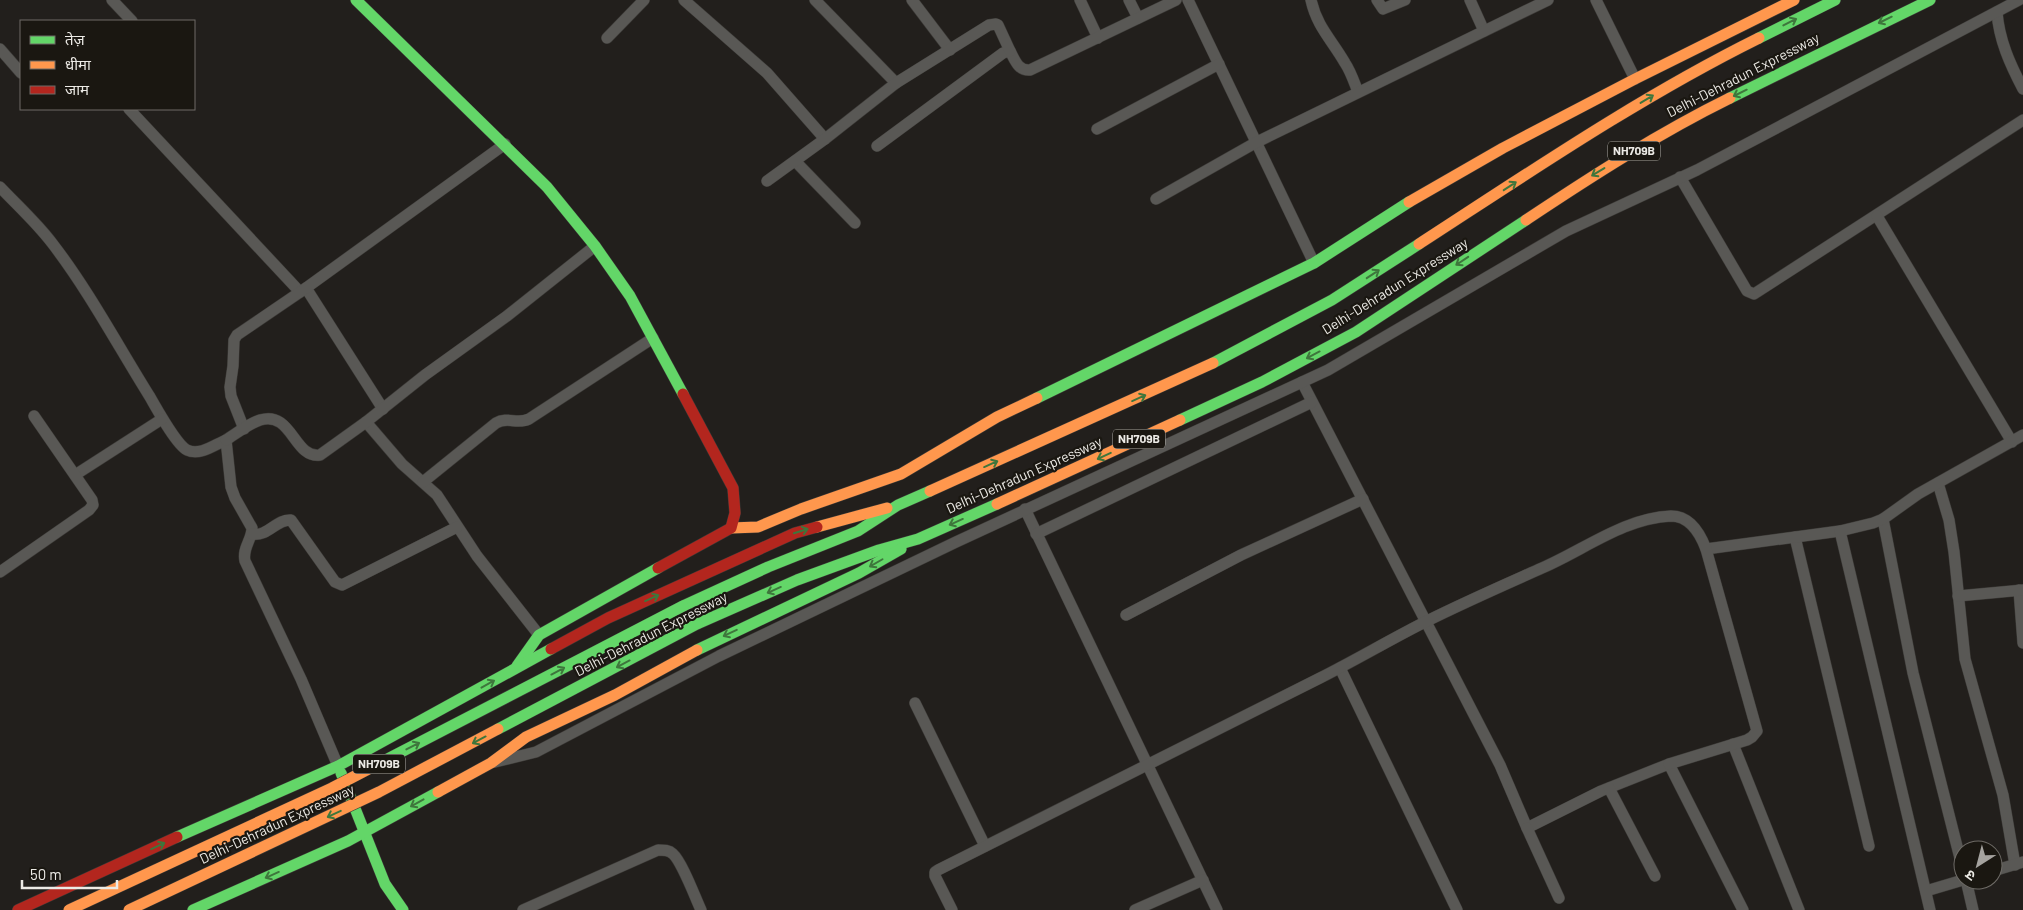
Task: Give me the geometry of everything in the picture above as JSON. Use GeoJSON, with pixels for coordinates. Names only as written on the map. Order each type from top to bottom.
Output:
{"type":"FeatureCollection","features":[{"type":"Feature","properties":{"kind":"main road"},"geometry":{"type":"LineString","coordinates":[[356,0],[548,187],[595,246],[630,296],[733,488],[736,519],[731,528]]}},
{"type":"Feature","properties":{"kind":"main road"},"geometry":{"type":"LineString","coordinates":[[514,670],[539,635],[731,528],[758,527],[801,509],[901,474],[997,417],[1314,263],[1416,198],[1494,153],[1635,79],[1794,0]]}},
{"type":"Feature","properties":{"kind":"main road","name":"Delhi-Dehradun Expressway"},"geometry":{"type":"LineString","coordinates":[[69,910],[332,788],[683,606],[768,566],[858,531],[898,505],[1200,370],[1332,300],[1604,125],[1711,62],[1835,0]]}},
{"type":"Feature","properties":{"kind":"main road","name":"Delhi-Dehradun Expressway"},"geometry":{"type":"LineString","coordinates":[[129,910],[379,792],[697,624],[797,580],[880,550],[918,539],[1056,478],[1262,382],[1348,336],[1587,179],[1680,123],[1930,0]]}},
{"type":"Feature","properties":{"kind":"main road"},"geometry":{"type":"LineString","coordinates":[[18,910],[267,796],[338,766],[608,618],[795,533],[898,505]]}},
{"type":"Feature","properties":{"kind":"main road"},"geometry":{"type":"LineString","coordinates":[[193,910],[363,832],[491,763],[526,737],[615,694],[716,640],[859,574],[918,539]]}},
{"type":"Feature","properties":{"kind":"main road"},"geometry":{"type":"LineString","coordinates":[[338,766],[385,884],[403,910]]}},
{"type":"Feature","properties":{"kind":"street"},"geometry":{"type":"LineString","coordinates":[[112,0],[131,20]]}},
{"type":"Feature","properties":{"kind":"street"},"geometry":{"type":"LineString","coordinates":[[606,38],[644,0]]}},
{"type":"Feature","properties":{"kind":"street"},"geometry":{"type":"LineString","coordinates":[[684,0],[767,73],[825,139]]}},
{"type":"Feature","properties":{"kind":"street"},"geometry":{"type":"LineString","coordinates":[[815,0],[896,84]]}},
{"type":"Feature","properties":{"kind":"street"},"geometry":{"type":"LineString","coordinates":[[912,0],[950,50]]}},
{"type":"Feature","properties":{"kind":"street"},"geometry":{"type":"LineString","coordinates":[[1080,0],[1098,38]]}},
{"type":"Feature","properties":{"kind":"street"},"geometry":{"type":"LineString","coordinates":[[1129,0],[1138,18]]}},
{"type":"Feature","properties":{"kind":"street"},"geometry":{"type":"LineString","coordinates":[[768,181],[896,84],[989,25],[996,24],[1017,66],[1021,69],[1030,70],[1176,0]]}},
{"type":"Feature","properties":{"kind":"street"},"geometry":{"type":"LineString","coordinates":[[1188,0],[1314,263]]}},
{"type":"Feature","properties":{"kind":"street"},"geometry":{"type":"LineString","coordinates":[[1311,0],[1315,16],[1328,40],[1345,62],[1358,92]]}},
{"type":"Feature","properties":{"kind":"street"},"geometry":{"type":"LineString","coordinates":[[1377,0],[1383,9],[1405,0]]}},
{"type":"Feature","properties":{"kind":"street"},"geometry":{"type":"LineString","coordinates":[[1470,0],[1484,31]]}},
{"type":"Feature","properties":{"kind":"street"},"geometry":{"type":"LineString","coordinates":[[1156,199],[1255,143],[1548,0]]}},
{"type":"Feature","properties":{"kind":"street"},"geometry":{"type":"LineString","coordinates":[[1596,0],[1635,79]]}},
{"type":"Feature","properties":{"kind":"street"},"geometry":{"type":"LineString","coordinates":[[491,763],[536,752],[719,656],[1025,510],[1328,370],[1566,231],[1680,177],[2019,0]]}},
{"type":"Feature","properties":{"kind":"street"},"geometry":{"type":"LineString","coordinates":[[1997,12],[2002,43],[2008,61],[2023,89]]}},
{"type":"Feature","properties":{"kind":"street"},"geometry":{"type":"LineString","coordinates":[[0,49],[20,73]]}},
{"type":"Feature","properties":{"kind":"street"},"geometry":{"type":"LineString","coordinates":[[877,146],[1003,53],[1010,51]]}},
{"type":"Feature","properties":{"kind":"street"},"geometry":{"type":"LineString","coordinates":[[1097,128],[1219,64]]}},
{"type":"Feature","properties":{"kind":"street"},"geometry":{"type":"LineString","coordinates":[[129,110],[303,290],[383,409]]}},
{"type":"Feature","properties":{"kind":"street"},"geometry":{"type":"LineString","coordinates":[[1680,177],[1747,291],[1751,294],[1760,292],[2023,120]]}},
{"type":"Feature","properties":{"kind":"street"},"geometry":{"type":"LineString","coordinates":[[244,428],[231,396],[230,387],[234,340],[242,330],[303,290],[505,144]]}},
{"type":"Feature","properties":{"kind":"street"},"geometry":{"type":"LineString","coordinates":[[795,161],[855,223]]}},
{"type":"Feature","properties":{"kind":"street"},"geometry":{"type":"LineString","coordinates":[[0,187],[51,242],[81,286],[162,419],[181,445],[187,450],[194,452],[203,451],[260,420],[268,419],[277,420],[292,434],[307,453],[313,456],[320,455],[366,422],[425,375],[507,316],[595,246]]}},
{"type":"Feature","properties":{"kind":"street"},"geometry":{"type":"LineString","coordinates":[[1877,216],[2012,442]]}},
{"type":"Feature","properties":{"kind":"street"},"geometry":{"type":"LineString","coordinates":[[423,482],[496,423],[506,419],[522,422],[529,419],[652,338]]}},
{"type":"Feature","properties":{"kind":"street"},"geometry":{"type":"LineString","coordinates":[[1302,382],[1500,765],[1559,898]]}},
{"type":"Feature","properties":{"kind":"street"},"geometry":{"type":"LineString","coordinates":[[1036,534],[1312,402]]}},
{"type":"Feature","properties":{"kind":"street"},"geometry":{"type":"LineString","coordinates":[[0,572],[91,507],[92,500],[34,416]]}},
{"type":"Feature","properties":{"kind":"street"},"geometry":{"type":"LineString","coordinates":[[75,476],[162,419]]}},
{"type":"Feature","properties":{"kind":"street"},"geometry":{"type":"LineString","coordinates":[[366,422],[402,464],[423,482],[448,511],[477,556],[539,635]]}},
{"type":"Feature","properties":{"kind":"street"},"geometry":{"type":"LineString","coordinates":[[1706,549],[1840,531],[1874,523],[1938,483],[2023,435]]}},
{"type":"Feature","properties":{"kind":"street"},"geometry":{"type":"LineString","coordinates":[[226,440],[234,498],[250,524],[252,534],[244,550],[245,560],[301,679],[338,766]]}},
{"type":"Feature","properties":{"kind":"street"},"geometry":{"type":"LineString","coordinates":[[1938,483],[1949,520],[1954,552],[1965,659],[2003,795],[2019,863],[2003,868]]}},
{"type":"Feature","properties":{"kind":"street"},"geometry":{"type":"LineString","coordinates":[[1126,615],[1241,555],[1363,499]]}},
{"type":"Feature","properties":{"kind":"street"},"geometry":{"type":"LineString","coordinates":[[1025,510],[1217,910]]}},
{"type":"Feature","properties":{"kind":"street"},"geometry":{"type":"LineString","coordinates":[[952,910],[935,876],[936,872],[1340,668],[1426,622],[1640,521],[1674,516],[1683,518],[1699,532],[1706,549],[1757,731],[1752,737],[1734,744],[1669,764],[1609,788],[1527,828]]}},
{"type":"Feature","properties":{"kind":"street"},"geometry":{"type":"LineString","coordinates":[[1883,519],[1913,673],[1955,840]]}},
{"type":"Feature","properties":{"kind":"street"},"geometry":{"type":"LineString","coordinates":[[252,534],[264,533],[283,521],[291,520],[335,582],[342,585],[457,526]]}},
{"type":"Feature","properties":{"kind":"street"},"geometry":{"type":"LineString","coordinates":[[1840,531],[1930,910]]}},
{"type":"Feature","properties":{"kind":"street"},"geometry":{"type":"LineString","coordinates":[[1795,537],[1869,846]]}},
{"type":"Feature","properties":{"kind":"street"},"geometry":{"type":"LineString","coordinates":[[1958,596],[2021,590],[2023,643]]}},
{"type":"Feature","properties":{"kind":"street"},"geometry":{"type":"LineString","coordinates":[[1340,668],[1457,910]]}},
{"type":"Feature","properties":{"kind":"street"},"geometry":{"type":"LineString","coordinates":[[915,703],[985,846]]}},
{"type":"Feature","properties":{"kind":"street"},"geometry":{"type":"LineString","coordinates":[[1734,744],[1799,910]]}},
{"type":"Feature","properties":{"kind":"street"},"geometry":{"type":"LineString","coordinates":[[1669,764],[1743,910]]}},
{"type":"Feature","properties":{"kind":"street"},"geometry":{"type":"LineString","coordinates":[[1609,788],[1655,876]]}},
{"type":"Feature","properties":{"kind":"street"},"geometry":{"type":"LineString","coordinates":[[523,910],[658,850],[669,851],[677,858],[701,910]]}},
{"type":"Feature","properties":{"kind":"street"},"geometry":{"type":"LineString","coordinates":[[1135,910],[1203,880]]}},
{"type":"Feature","properties":{"kind":"street"},"geometry":{"type":"LineString","coordinates":[[1926,891],[1953,883]]}},
{"type":"Feature","properties":{"kind":"street"},"geometry":{"type":"LineString","coordinates":[[1967,890],[1973,910]]}},
{"type":"Feature","properties":{"kind":"traffic: fast"},"geometry":{"type":"LineString","coordinates":[[356,0],[547,187],[595,246],[630,296],[683,394]]}},
{"type":"Feature","properties":{"kind":"traffic: fast"},"geometry":{"type":"LineString","coordinates":[[1759,38],[1835,0]]}},
{"type":"Feature","properties":{"kind":"traffic: fast"},"geometry":{"type":"LineString","coordinates":[[1730,98],[1930,0]]}},
{"type":"Feature","properties":{"kind":"traffic: fast"},"geometry":{"type":"LineString","coordinates":[[1037,398],[1314,263],[1409,202]]}},
{"type":"Feature","properties":{"kind":"traffic: fast"},"geometry":{"type":"LineString","coordinates":[[1180,420],[1262,382],[1356,332],[1526,220]]}},
{"type":"Feature","properties":{"kind":"traffic: fast"},"geometry":{"type":"LineString","coordinates":[[1213,363],[1332,300],[1419,244]]}},
{"type":"Feature","properties":{"kind":"traffic: fast"},"geometry":{"type":"LineString","coordinates":[[683,606],[768,567],[858,531],[898,505],[930,491]]}},
{"type":"Feature","properties":{"kind":"traffic: fast"},"geometry":{"type":"LineString","coordinates":[[697,624],[797,580],[879,550],[918,539],[997,504]]}},
{"type":"Feature","properties":{"kind":"traffic: fast"},"geometry":{"type":"LineString","coordinates":[[697,650],[859,573],[901,549]]}},
{"type":"Feature","properties":{"kind":"traffic: fast"},"geometry":{"type":"LineString","coordinates":[[517,666],[539,635],[658,568]]}},
{"type":"Feature","properties":{"kind":"traffic: fast"},"geometry":{"type":"LineString","coordinates":[[378,764],[683,606]]}},
{"type":"Feature","properties":{"kind":"traffic: fast"},"geometry":{"type":"LineString","coordinates":[[498,729],[697,624]]}},
{"type":"Feature","properties":{"kind":"traffic: fast"},"geometry":{"type":"LineString","coordinates":[[177,837],[338,766],[551,649]]}},
{"type":"Feature","properties":{"kind":"traffic: fast"},"geometry":{"type":"LineString","coordinates":[[341,773],[385,884],[403,910]]}},
{"type":"Feature","properties":{"kind":"traffic: fast"},"geometry":{"type":"LineString","coordinates":[[193,910],[348,841],[438,792]]}},
{"type":"Feature","properties":{"kind":"traffic: slow"},"geometry":{"type":"LineString","coordinates":[[1409,202],[1503,148],[1635,79],[1794,0]]}},
{"type":"Feature","properties":{"kind":"traffic: slow"},"geometry":{"type":"LineString","coordinates":[[1419,244],[1628,110],[1759,38]]}},
{"type":"Feature","properties":{"kind":"traffic: slow"},"geometry":{"type":"LineString","coordinates":[[1526,220],[1626,156],[1730,98]]}},
{"type":"Feature","properties":{"kind":"traffic: slow"},"geometry":{"type":"LineString","coordinates":[[930,491],[1213,363]]}},
{"type":"Feature","properties":{"kind":"traffic: slow"},"geometry":{"type":"LineString","coordinates":[[731,528],[758,527],[801,509],[901,474],[997,417],[1037,398]]}},
{"type":"Feature","properties":{"kind":"traffic: slow"},"geometry":{"type":"LineString","coordinates":[[997,504],[1180,420]]}},
{"type":"Feature","properties":{"kind":"traffic: slow"},"geometry":{"type":"LineString","coordinates":[[817,527],[887,508]]}},
{"type":"Feature","properties":{"kind":"traffic: slow"},"geometry":{"type":"LineString","coordinates":[[438,792],[491,763],[526,737],[615,695],[697,650]]}},
{"type":"Feature","properties":{"kind":"traffic: slow"},"geometry":{"type":"LineString","coordinates":[[129,910],[379,792],[498,729]]}},
{"type":"Feature","properties":{"kind":"traffic: slow"},"geometry":{"type":"LineString","coordinates":[[69,910],[332,788],[378,764]]}},
{"type":"Feature","properties":{"kind":"traffic: jam"},"geometry":{"type":"LineString","coordinates":[[658,568],[731,528],[735,513],[733,488],[683,394]]}},
{"type":"Feature","properties":{"kind":"traffic: jam"},"geometry":{"type":"LineString","coordinates":[[551,649],[608,618],[795,533],[817,527]]}},
{"type":"Feature","properties":{"kind":"traffic: jam"},"geometry":{"type":"LineString","coordinates":[[18,910],[177,837]]}}]}
